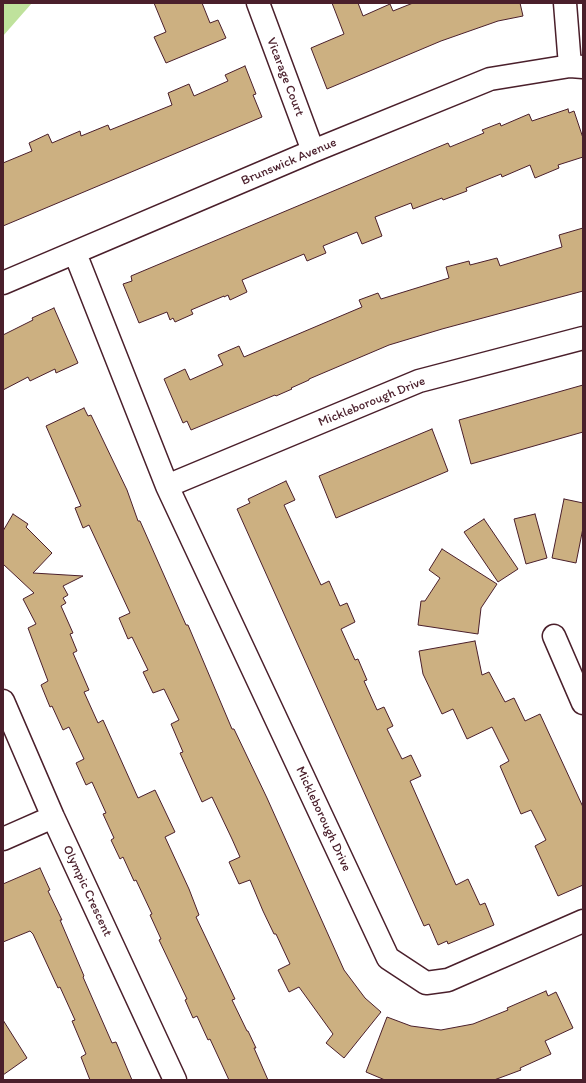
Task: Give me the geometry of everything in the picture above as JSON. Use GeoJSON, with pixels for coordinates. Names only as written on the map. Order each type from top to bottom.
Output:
{"type":"FeatureCollection","features":[{"type":"Feature","properties":{"kind":"street","name":"Vicarage Court"},"geometry":{"type":"LineString","coordinates":[[258,3],[313,151]]}},
{"type":"Feature","properties":{"kind":"street"},"geometry":{"type":"LineString","coordinates":[[565,3],[577,67]]}},
{"type":"Feature","properties":{"kind":"street","name":"Brunswick Avenue"},"geometry":{"type":"LineString","coordinates":[[3,283],[313,151],[490,79],[577,67]]}},
{"type":"Feature","properties":{"kind":"street","name":"Mickleborough Drive"},"geometry":{"type":"LineString","coordinates":[[75,253],[167,486],[388,958],[426,983],[448,980],[583,921]]}},
{"type":"Feature","properties":{"kind":"street","name":"Mickleborough Drive"},"geometry":{"type":"LineString","coordinates":[[167,486],[419,381],[583,338]]}},
{"type":"Feature","properties":{"kind":"street"},"geometry":{"type":"LineString","coordinates":[[554,636],[583,703]]}},
{"type":"Feature","properties":{"kind":"street","name":"Olympic Crescent"},"geometry":{"type":"LineString","coordinates":[[3,701],[53,817],[175,1080]]}},
{"type":"Feature","properties":{"kind":"street"},"geometry":{"type":"LineString","coordinates":[[3,838],[53,817]]}},
{"type":"Feature","properties":{"kind":"green space"},"geometry":{"type":"Polygon","coordinates":[[[3,3],[32,3],[3,36],[3,3]]]}},
{"type":"Feature","properties":{"kind":"building"},"geometry":{"type":"Polygon","coordinates":[[[154,3],[202,3],[210,23],[218,20],[226,38],[166,63],[154,37],[166,32],[154,3]]]}},
{"type":"Feature","properties":{"kind":"building"},"geometry":{"type":"Polygon","coordinates":[[[332,3],[358,3],[363,16],[390,4],[393,11],[413,3],[520,3],[523,16],[498,21],[441,41],[327,89],[311,48],[344,34],[332,3]]]}},
{"type":"Feature","properties":{"kind":"building"},"geometry":{"type":"Polygon","coordinates":[[[245,66],[256,94],[253,95],[262,117],[3,226],[3,163],[32,151],[29,143],[48,134],[52,143],[80,131],[81,136],[108,125],[110,130],[172,105],[168,93],[189,84],[194,96],[228,81],[225,75],[245,66]]]}},
{"type":"Feature","properties":{"kind":"building"},"geometry":{"type":"Polygon","coordinates":[[[568,109],[569,113],[574,111],[583,138],[583,157],[558,165],[559,168],[535,178],[530,165],[502,177],[501,174],[466,188],[467,191],[443,200],[442,198],[413,209],[411,203],[375,217],[382,236],[362,244],[357,232],[323,246],[326,253],[307,261],[304,254],[242,280],[247,292],[230,300],[228,295],[224,296],[191,310],[193,314],[175,322],[173,318],[170,320],[167,312],[139,323],[123,284],[132,281],[131,276],[448,143],[450,147],[484,133],[482,130],[500,123],[501,126],[529,114],[532,121],[568,109]]]}},
{"type":"Feature","properties":{"kind":"building"},"geometry":{"type":"Polygon","coordinates":[[[583,228],[583,291],[442,329],[389,345],[309,379],[276,396],[275,395],[191,430],[187,421],[183,423],[164,379],[185,369],[190,380],[223,365],[218,355],[239,346],[244,357],[362,307],[359,300],[378,293],[381,299],[449,278],[446,267],[469,261],[470,265],[497,258],[500,266],[562,247],[559,235],[583,228]]]}},
{"type":"Feature","properties":{"kind":"building"},"geometry":{"type":"Polygon","coordinates":[[[54,308],[78,363],[56,373],[55,369],[30,381],[28,377],[3,390],[3,335],[33,320],[32,318],[54,308]]]}},
{"type":"Feature","properties":{"kind":"building"},"geometry":{"type":"Polygon","coordinates":[[[583,385],[583,432],[471,464],[459,420],[583,385]]]}},
{"type":"Feature","properties":{"kind":"building"},"geometry":{"type":"Polygon","coordinates":[[[84,408],[88,416],[91,415],[127,490],[138,521],[140,521],[186,625],[188,625],[232,729],[234,729],[267,798],[344,970],[365,998],[381,1012],[344,1058],[326,1043],[333,1034],[299,987],[289,992],[278,970],[290,964],[263,911],[250,880],[239,884],[229,862],[240,857],[212,797],[202,802],[180,753],[183,752],[171,724],[179,720],[164,689],[153,693],[143,672],[148,670],[132,637],[128,639],[119,618],[130,613],[89,525],[83,528],[75,508],[81,506],[46,426],[84,408]]]}},
{"type":"Feature","properties":{"kind":"building"},"geometry":{"type":"Polygon","coordinates":[[[432,429],[448,471],[336,518],[319,476],[432,429]]]}},
{"type":"Feature","properties":{"kind":"building"},"geometry":{"type":"Polygon","coordinates":[[[286,481],[295,500],[284,505],[321,585],[329,581],[340,606],[347,603],[355,622],[341,629],[355,660],[358,659],[367,680],[364,681],[377,710],[384,707],[393,726],[387,729],[402,759],[411,755],[421,776],[410,781],[456,885],[468,879],[480,905],[485,903],[494,925],[448,944],[447,941],[438,945],[429,924],[424,926],[237,509],[250,503],[248,499],[286,481]]]}},
{"type":"Feature","properties":{"kind":"building"},"geometry":{"type":"Polygon","coordinates":[[[564,499],[583,503],[583,528],[576,563],[552,558],[564,499]]]}},
{"type":"Feature","properties":{"kind":"building"},"geometry":{"type":"Polygon","coordinates":[[[13,514],[28,524],[26,527],[52,553],[33,573],[83,576],[63,586],[68,595],[63,598],[66,603],[61,606],[73,633],[70,634],[77,651],[73,653],[89,690],[84,692],[98,723],[103,720],[138,798],[155,790],[175,832],[165,837],[189,889],[199,915],[196,917],[235,999],[232,1000],[256,1048],[254,1048],[268,1080],[229,1080],[210,1039],[208,1040],[197,1016],[193,1018],[185,1000],[187,999],[159,940],[161,939],[150,915],[152,914],[136,880],[134,881],[123,857],[120,859],[111,840],[114,838],[103,814],[106,813],[92,782],[86,785],[76,763],[84,759],[69,727],[63,730],[52,706],[50,707],[41,685],[48,681],[28,628],[36,624],[23,599],[34,593],[3,564],[3,531],[13,514]]]}},
{"type":"Feature","properties":{"kind":"building"},"geometry":{"type":"Polygon","coordinates":[[[535,514],[547,558],[526,564],[514,519],[535,514]]]}},
{"type":"Feature","properties":{"kind":"building"},"geometry":{"type":"Polygon","coordinates":[[[484,519],[518,569],[498,582],[464,532],[484,519]]]}},
{"type":"Feature","properties":{"kind":"building"},"geometry":{"type":"Polygon","coordinates":[[[442,549],[497,584],[481,608],[478,634],[418,625],[421,601],[425,601],[440,578],[429,570],[442,549]]]}},
{"type":"Feature","properties":{"kind":"building"},"geometry":{"type":"Polygon","coordinates":[[[475,641],[482,675],[489,672],[505,702],[514,698],[525,721],[540,714],[583,807],[583,885],[558,896],[535,846],[546,840],[531,810],[521,814],[500,766],[509,761],[492,727],[467,739],[453,709],[442,714],[423,674],[419,651],[475,641]]]}},
{"type":"Feature","properties":{"kind":"building"},"geometry":{"type":"Polygon","coordinates":[[[40,868],[50,890],[48,891],[62,920],[60,920],[84,976],[83,977],[112,1043],[116,1042],[132,1080],[90,1080],[81,1057],[86,1054],[72,1021],[75,1020],[60,987],[58,988],[33,934],[30,931],[3,942],[3,884],[40,868]]]}},
{"type":"Feature","properties":{"kind":"building"},"geometry":{"type":"Polygon","coordinates":[[[546,991],[548,996],[556,992],[573,1028],[545,1041],[551,1054],[520,1068],[521,1070],[494,1080],[385,1080],[366,1072],[387,1017],[411,1026],[441,1030],[473,1024],[508,1010],[507,1008],[546,991]]]}},
{"type":"Feature","properties":{"kind":"building"},"geometry":{"type":"Polygon","coordinates":[[[3,1020],[27,1058],[3,1075],[3,1020]]]}}]}
